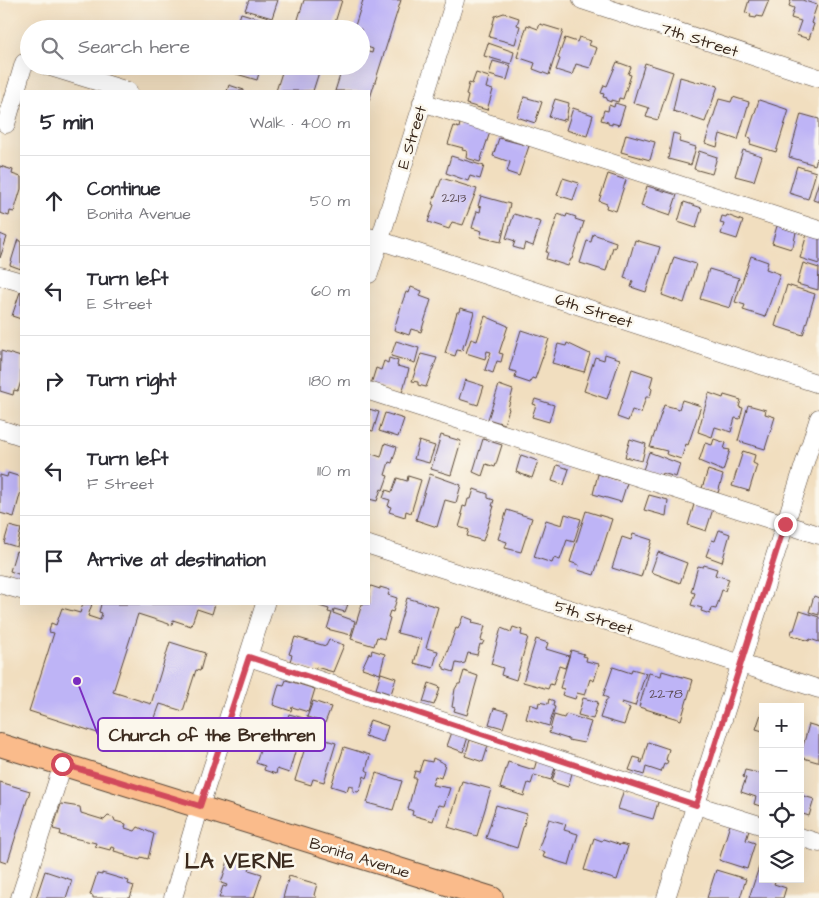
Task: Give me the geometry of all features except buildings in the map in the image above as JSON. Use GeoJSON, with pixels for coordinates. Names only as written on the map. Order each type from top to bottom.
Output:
{"type":"FeatureCollection","features":[{"type":"Feature","properties":{"kind":"main road","name":"Bonita Avenue"},"geometry":{"type":"LineString","coordinates":[[0,745],[492,898]]}},
{"type":"Feature","properties":{"kind":"street","name":"E Street"},"geometry":{"type":"LineString","coordinates":[[370,267],[374,238],[422,102],[455,0]]}},
{"type":"Feature","properties":{"kind":"street","name":"7th Street"},"geometry":{"type":"LineString","coordinates":[[582,0],[819,78]]}},
{"type":"Feature","properties":{"kind":"street"},"geometry":{"type":"LineString","coordinates":[[9,125],[21,75]]}},
{"type":"Feature","properties":{"kind":"street"},"geometry":{"type":"LineString","coordinates":[[76,75],[125,90]]}},
{"type":"Feature","properties":{"kind":"street"},"geometry":{"type":"LineString","coordinates":[[422,102],[819,230]]}},
{"type":"Feature","properties":{"kind":"street","name":"6th Street"},"geometry":{"type":"LineString","coordinates":[[374,238],[819,384]]}},
{"type":"Feature","properties":{"kind":"street"},"geometry":{"type":"LineString","coordinates":[[0,276],[20,282]]}},
{"type":"Feature","properties":{"kind":"street"},"geometry":{"type":"LineString","coordinates":[[370,391],[819,535]]}},
{"type":"Feature","properties":{"kind":"street"},"geometry":{"type":"LineString","coordinates":[[666,898],[819,418]]}},
{"type":"Feature","properties":{"kind":"street"},"geometry":{"type":"LineString","coordinates":[[0,429],[20,436]]}},
{"type":"Feature","properties":{"kind":"street","name":"5th Street"},"geometry":{"type":"LineString","coordinates":[[370,545],[819,689]]}},
{"type":"Feature","properties":{"kind":"street"},"geometry":{"type":"LineString","coordinates":[[0,584],[20,590]]}},
{"type":"Feature","properties":{"kind":"street"},"geometry":{"type":"LineString","coordinates":[[173,898],[200,806],[265,605]]}},
{"type":"Feature","properties":{"kind":"street"},"geometry":{"type":"LineString","coordinates":[[249,657],[759,825]]}},
{"type":"Feature","properties":{"kind":"street"},"geometry":{"type":"LineString","coordinates":[[20,898],[62,764]]}},
{"type":"Feature","properties":{"kind":"street"},"geometry":{"type":"LineString","coordinates":[[803,838],[819,843]]}},
{"type":"Feature","properties":{"kind":"place","name":"Church of the Brethren"},"geometry":{"type":"Point","coordinates":[77,681]}},
{"type":"Feature","properties":{"kind":"district","name":"LA VERNE"},"geometry":{"type":"Point","coordinates":[240,861]}},
{"type":"Feature","properties":{"kind":"route"},"geometry":{"type":"LineString","coordinates":[[62,764],[200,806],[249,657],[696,805],[785,524]]}}]}
